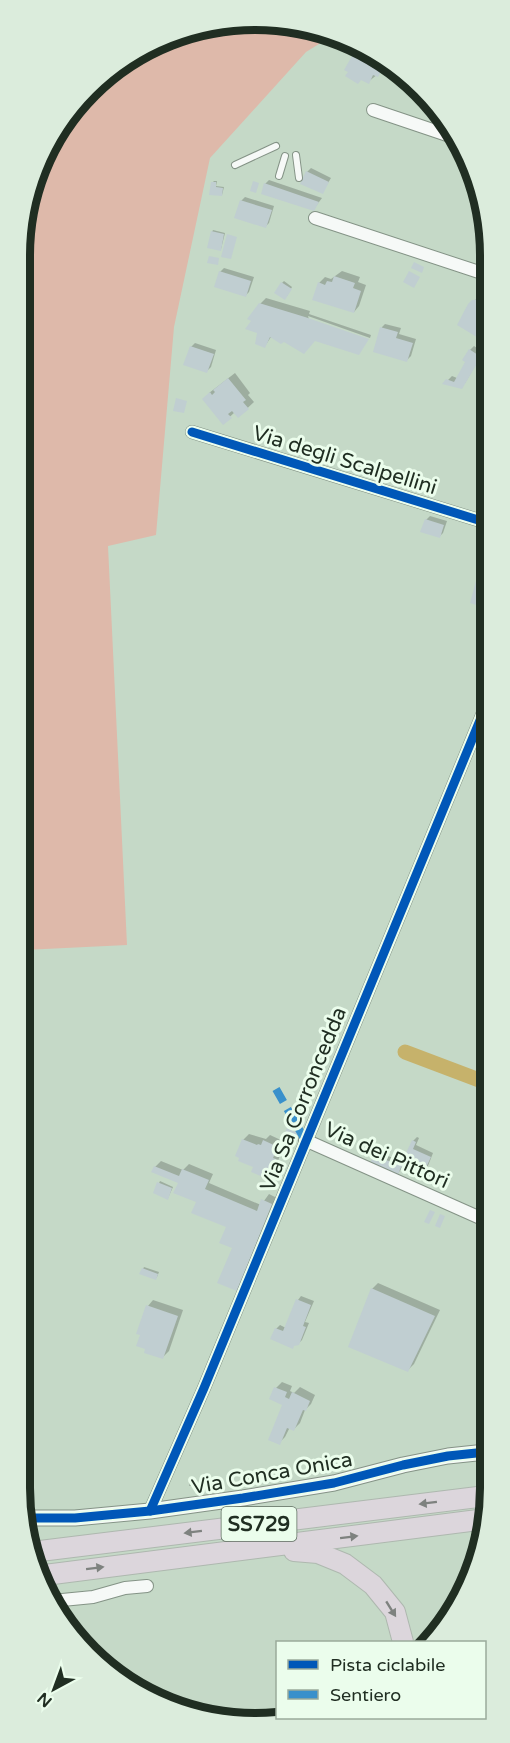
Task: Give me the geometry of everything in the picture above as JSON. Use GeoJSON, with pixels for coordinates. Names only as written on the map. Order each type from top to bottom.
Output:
{"type":"FeatureCollection","features":[{"type":"Feature","properties":{"kind":"highway","name":"SS729"},"geometry":{"type":"LineString","coordinates":[[39,1551],[480,1497]]}},
{"type":"Feature","properties":{"kind":"highway","name":"SS729"},"geometry":{"type":"LineString","coordinates":[[47,1575],[478,1520]]}},
{"type":"Feature","properties":{"kind":"highway"},"geometry":{"type":"LineString","coordinates":[[249,1548],[318,1553],[345,1563],[373,1585],[395,1612],[403,1641]]}},
{"type":"Feature","properties":{"kind":"street"},"geometry":{"type":"LineString","coordinates":[[374,110],[445,134]]}},
{"type":"Feature","properties":{"kind":"street"},"geometry":{"type":"LineString","coordinates":[[315,218],[480,272]]}},
{"type":"Feature","properties":{"kind":"street","name":"Via degli Scalpellini"},"geometry":{"type":"LineString","coordinates":[[192,432],[480,521]]}},
{"type":"Feature","properties":{"kind":"street","name":"Via Sa Corroncedda"},"geometry":{"type":"LineString","coordinates":[[150,1511],[204,1388],[480,720]]}},
{"type":"Feature","properties":{"kind":"street","name":"Via dei Pittori"},"geometry":{"type":"LineString","coordinates":[[305,1140],[480,1218]]}},
{"type":"Feature","properties":{"kind":"street","name":"Via Conca Onica"},"geometry":{"type":"LineString","coordinates":[[32,1518],[75,1518],[150,1511],[334,1483],[415,1463],[480,1453]]}},
{"type":"Feature","properties":{"kind":"street"},"geometry":{"type":"LineString","coordinates":[[60,1600],[93,1597],[125,1588],[147,1586]]}},
{"type":"Feature","properties":{"kind":"lane"},"geometry":{"type":"LineString","coordinates":[[235,165],[276,146]]}},
{"type":"Feature","properties":{"kind":"lane"},"geometry":{"type":"LineString","coordinates":[[296,155],[299,178]]}},
{"type":"Feature","properties":{"kind":"lane"},"geometry":{"type":"LineString","coordinates":[[279,176],[285,156]]}},
{"type":"Feature","properties":{"kind":"shaded area"},"geometry":{"type":"Polygon","coordinates":[[[240,30],[270,30],[299,34],[324,41],[306,52],[210,158],[174,327],[156,535],[108,546],[127,945],[30,950],[30,240],[34,211],[47,169],[60,142],[76,118],[118,76],[155,53],[211,34],[240,30]]]}},
{"type":"Feature","properties":{"kind":"building"},"geometry":{"type":"Polygon","coordinates":[[[354,53],[382,69],[378,77],[373,75],[369,84],[361,80],[358,84],[345,76],[348,72],[344,70],[354,53]]]}},
{"type":"Feature","properties":{"kind":"building"},"geometry":{"type":"Polygon","coordinates":[[[306,171],[329,182],[323,194],[300,184],[306,171]]]}},
{"type":"Feature","properties":{"kind":"building"},"geometry":{"type":"Polygon","coordinates":[[[253,181],[259,183],[256,193],[250,191],[253,181]]]}},
{"type":"Feature","properties":{"kind":"building"},"geometry":{"type":"Polygon","coordinates":[[[211,182],[216,182],[216,187],[223,188],[222,196],[209,195],[211,182]]]}},
{"type":"Feature","properties":{"kind":"building"},"geometry":{"type":"Polygon","coordinates":[[[264,183],[319,202],[314,211],[261,194],[264,183]]]}},
{"type":"Feature","properties":{"kind":"building"},"geometry":{"type":"Polygon","coordinates":[[[240,200],[272,210],[266,228],[234,218],[240,200]]]}},
{"type":"Feature","properties":{"kind":"building"},"geometry":{"type":"Polygon","coordinates":[[[211,231],[224,234],[221,251],[207,248],[211,231]]]}},
{"type":"Feature","properties":{"kind":"building"},"geometry":{"type":"Polygon","coordinates":[[[227,234],[237,237],[231,259],[221,257],[227,234]]]}},
{"type":"Feature","properties":{"kind":"building"},"geometry":{"type":"Polygon","coordinates":[[[209,256],[219,258],[218,265],[207,263],[209,256]]]}},
{"type":"Feature","properties":{"kind":"building"},"geometry":{"type":"Polygon","coordinates":[[[414,262],[424,267],[422,273],[411,268],[414,262]]]}},
{"type":"Feature","properties":{"kind":"building"},"geometry":{"type":"Polygon","coordinates":[[[219,271],[251,281],[246,297],[214,287],[219,271]]]}},
{"type":"Feature","properties":{"kind":"building"},"geometry":{"type":"Polygon","coordinates":[[[409,271],[420,277],[414,288],[403,282],[409,271]]]}},
{"type":"Feature","properties":{"kind":"building"},"geometry":{"type":"Polygon","coordinates":[[[334,276],[355,283],[353,288],[361,291],[354,313],[312,300],[318,282],[325,285],[327,281],[332,282],[334,276]]]}},
{"type":"Feature","properties":{"kind":"building"},"geometry":{"type":"Polygon","coordinates":[[[281,282],[292,289],[285,300],[274,293],[281,282]]]}},
{"type":"Feature","properties":{"kind":"building"},"geometry":{"type":"Polygon","coordinates":[[[480,299],[480,339],[457,325],[472,300],[480,299]]]}},
{"type":"Feature","properties":{"kind":"building"},"geometry":{"type":"Polygon","coordinates":[[[259,303],[369,339],[359,355],[315,341],[304,354],[270,337],[265,348],[255,344],[257,333],[245,329],[251,321],[247,319],[259,303]]]}},
{"type":"Feature","properties":{"kind":"building"},"geometry":{"type":"Polygon","coordinates":[[[380,327],[398,332],[396,338],[413,343],[407,362],[373,352],[380,327]]]}},
{"type":"Feature","properties":{"kind":"building"},"geometry":{"type":"Polygon","coordinates":[[[190,346],[214,354],[207,373],[183,365],[190,346]]]}},
{"type":"Feature","properties":{"kind":"building"},"geometry":{"type":"Polygon","coordinates":[[[469,349],[480,356],[462,389],[442,384],[446,379],[454,382],[465,362],[462,360],[469,349]]]}},
{"type":"Feature","properties":{"kind":"building"},"geometry":{"type":"Polygon","coordinates":[[[228,378],[246,400],[243,402],[249,409],[238,418],[232,411],[228,414],[232,418],[223,425],[202,399],[210,392],[212,395],[215,392],[213,390],[228,378]]]}},
{"type":"Feature","properties":{"kind":"building"},"geometry":{"type":"Polygon","coordinates":[[[176,398],[187,401],[184,413],[173,411],[176,398]]]}},
{"type":"Feature","properties":{"kind":"building"},"geometry":{"type":"Polygon","coordinates":[[[425,519],[444,525],[440,538],[420,532],[425,519]]]}},
{"type":"Feature","properties":{"kind":"building"},"geometry":{"type":"Polygon","coordinates":[[[480,566],[480,606],[470,603],[480,566]]]}},
{"type":"Feature","properties":{"kind":"building"},"geometry":{"type":"Polygon","coordinates":[[[287,1128],[298,1133],[294,1141],[283,1137],[287,1128]]]}},
{"type":"Feature","properties":{"kind":"building"},"geometry":{"type":"Polygon","coordinates":[[[242,1139],[257,1145],[261,1145],[263,1140],[278,1147],[268,1179],[251,1172],[253,1167],[238,1161],[239,1158],[235,1156],[242,1139]]]}},
{"type":"Feature","properties":{"kind":"building"},"geometry":{"type":"Polygon","coordinates":[[[412,1140],[416,1142],[413,1149],[431,1157],[422,1176],[401,1167],[397,1177],[369,1165],[374,1155],[396,1164],[398,1160],[402,1162],[412,1140]]]}},
{"type":"Feature","properties":{"kind":"building"},"geometry":{"type":"Polygon","coordinates":[[[154,1166],[179,1176],[182,1169],[209,1180],[205,1189],[257,1211],[261,1199],[272,1204],[237,1291],[217,1283],[232,1248],[219,1243],[226,1227],[191,1213],[196,1202],[173,1193],[178,1183],[151,1172],[154,1166]]]}},
{"type":"Feature","properties":{"kind":"building"},"geometry":{"type":"Polygon","coordinates":[[[157,1182],[172,1188],[168,1200],[153,1193],[157,1182]]]}},
{"type":"Feature","properties":{"kind":"building"},"geometry":{"type":"Polygon","coordinates":[[[430,1210],[435,1212],[429,1224],[424,1222],[430,1210]]]}},
{"type":"Feature","properties":{"kind":"building"},"geometry":{"type":"Polygon","coordinates":[[[440,1214],[445,1216],[440,1228],[435,1226],[440,1214]]]}},
{"type":"Feature","properties":{"kind":"building"},"geometry":{"type":"Polygon","coordinates":[[[142,1268],[158,1274],[156,1280],[139,1274],[142,1268]]]}},
{"type":"Feature","properties":{"kind":"building"},"geometry":{"type":"Polygon","coordinates":[[[371,1288],[435,1316],[408,1372],[348,1347],[371,1288]]]}},
{"type":"Feature","properties":{"kind":"building"},"geometry":{"type":"Polygon","coordinates":[[[296,1299],[311,1305],[299,1345],[294,1346],[293,1349],[270,1339],[275,1328],[283,1331],[296,1299]]]}},
{"type":"Feature","properties":{"kind":"building"},"geometry":{"type":"Polygon","coordinates":[[[146,1305],[178,1316],[163,1359],[144,1353],[145,1349],[136,1346],[140,1335],[136,1334],[146,1305]]]}},
{"type":"Feature","properties":{"kind":"building"},"geometry":{"type":"Polygon","coordinates":[[[274,1387],[287,1392],[285,1397],[289,1399],[292,1392],[310,1401],[306,1411],[303,1410],[294,1431],[287,1428],[280,1445],[268,1440],[282,1405],[269,1399],[274,1387]]]}},
{"type":"Feature","properties":{"kind":"waterway"},"geometry":{"type":"LineString","coordinates":[[405,1052],[480,1080]]}},
{"type":"Feature","properties":{"kind":"marked path"},"geometry":{"type":"LineString","coordinates":[[276,1089],[305,1140]]}},
{"type":"Feature","properties":{"kind":"cycle path"},"geometry":{"type":"LineString","coordinates":[[192,432],[480,521]]}},
{"type":"Feature","properties":{"kind":"cycle path"},"geometry":{"type":"LineString","coordinates":[[150,1511],[204,1388],[480,720]]}},
{"type":"Feature","properties":{"kind":"cycle path"},"geometry":{"type":"LineString","coordinates":[[32,1518],[75,1518],[150,1511],[243,1498],[334,1483],[448,1456],[480,1453]]}}]}
